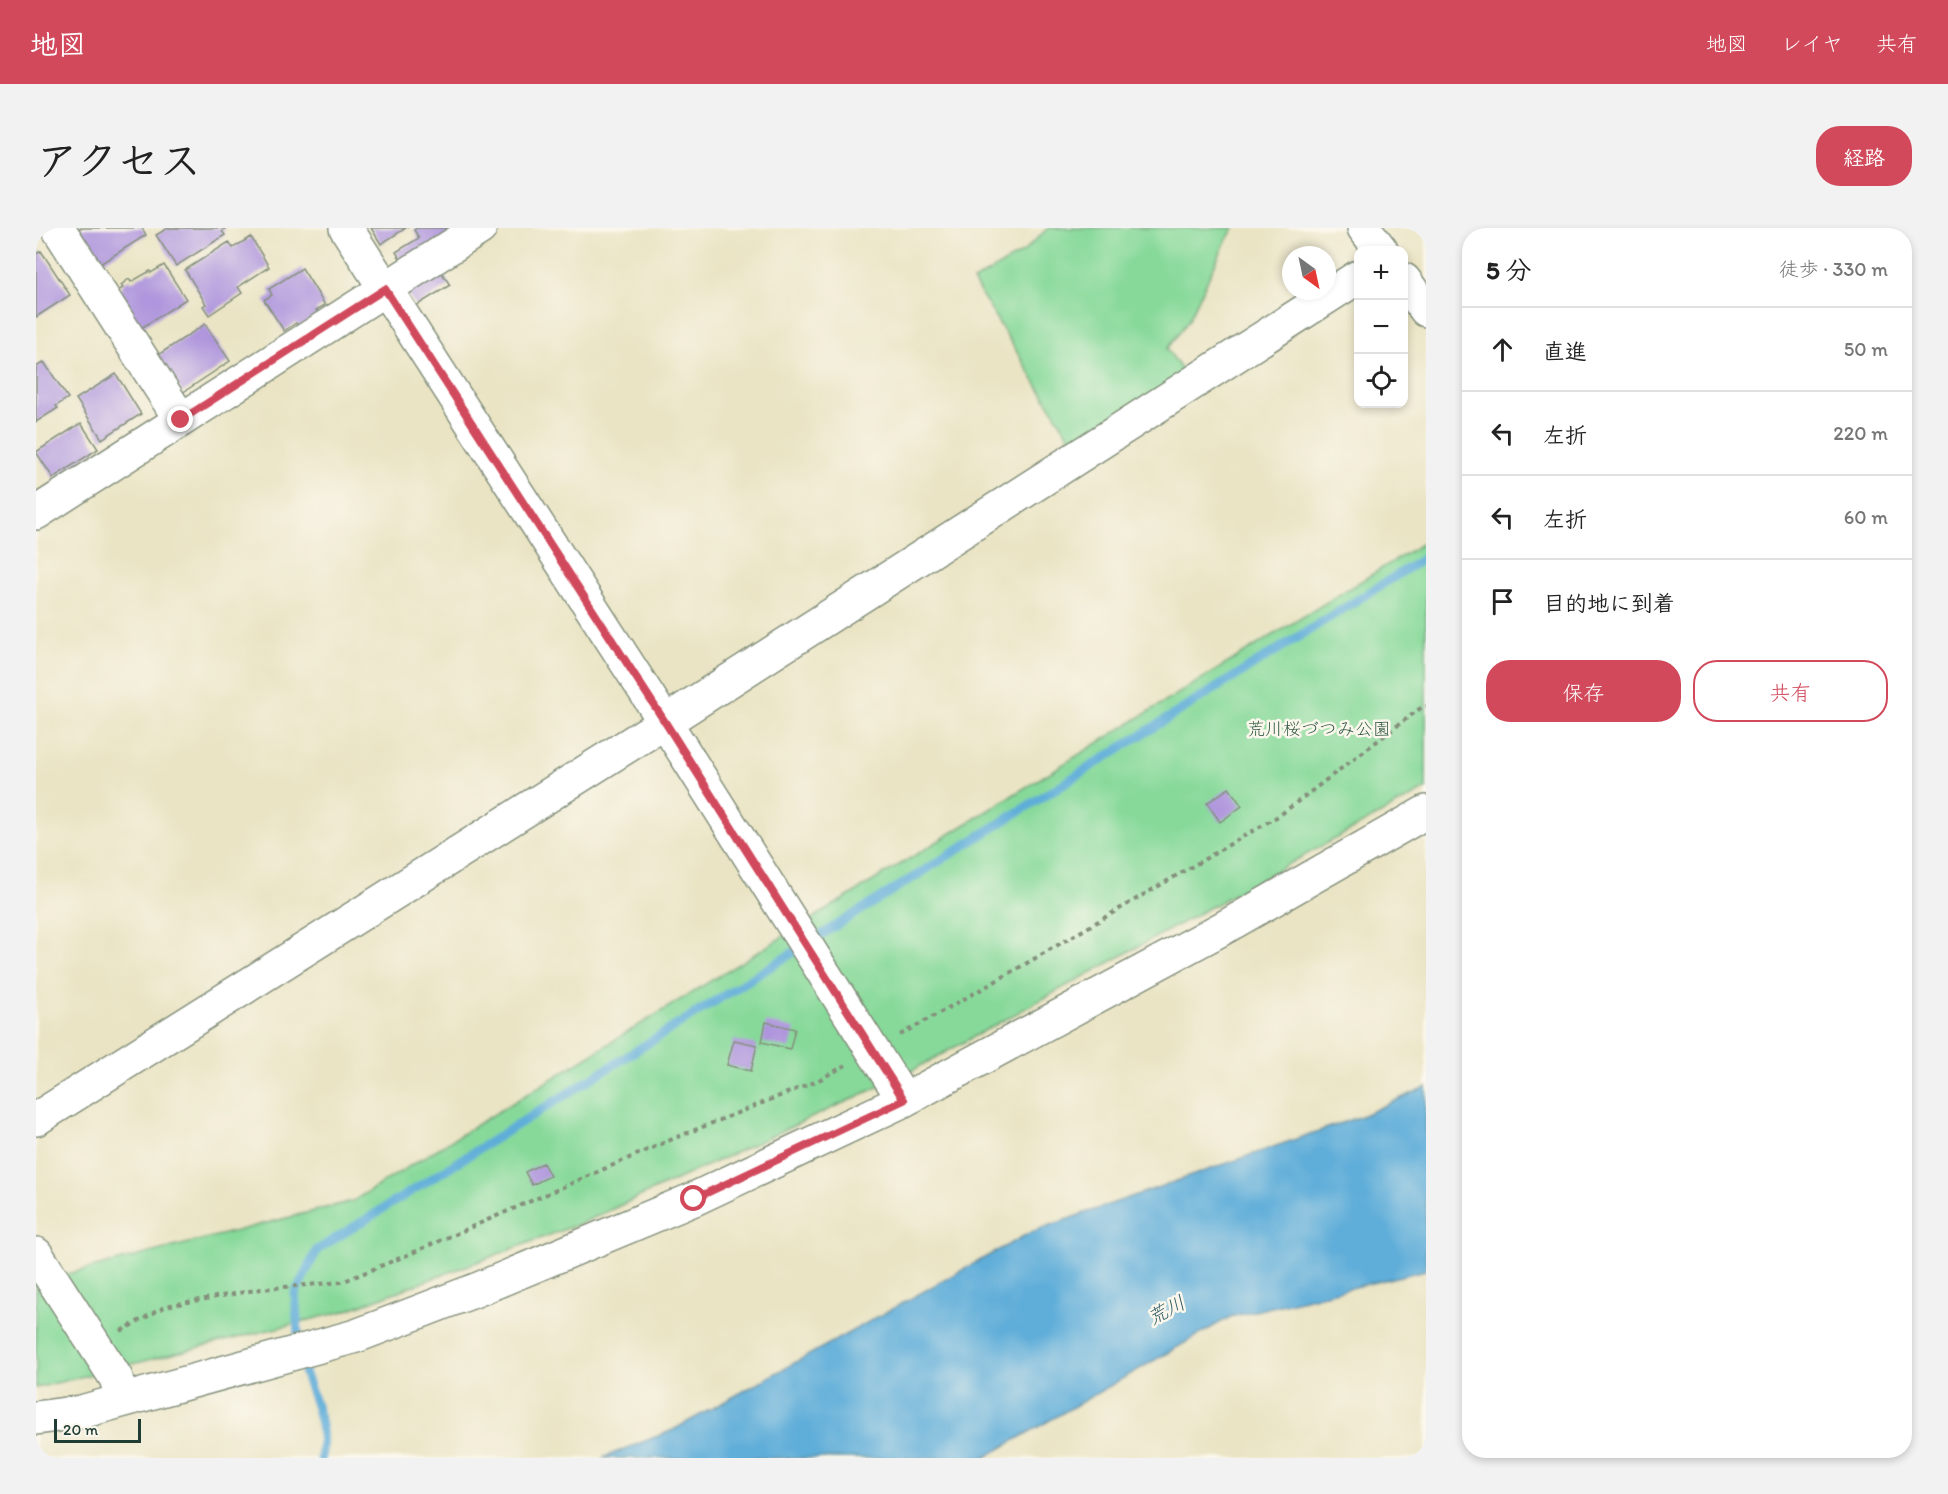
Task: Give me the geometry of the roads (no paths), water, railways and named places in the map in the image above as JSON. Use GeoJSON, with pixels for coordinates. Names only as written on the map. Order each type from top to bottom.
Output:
{"type":"FeatureCollection","features":[{"type":"Feature","properties":{"kind":"street"},"geometry":{"type":"LineString","coordinates":[[58,228],[181,420]]}},
{"type":"Feature","properties":{"kind":"street"},"geometry":{"type":"LineString","coordinates":[[346,228],[665,722],[904,1100]]}},
{"type":"Feature","properties":{"kind":"street"},"geometry":{"type":"LineString","coordinates":[[39,504],[181,420],[480,228]]}},
{"type":"Feature","properties":{"kind":"street"},"geometry":{"type":"LineString","coordinates":[[1364,228],[1379,246]]}},
{"type":"Feature","properties":{"kind":"street"},"geometry":{"type":"LineString","coordinates":[[36,1119],[665,722],[1354,280]]}},
{"type":"Feature","properties":{"kind":"street"},"geometry":{"type":"LineString","coordinates":[[1408,285],[1426,310]]}},
{"type":"Feature","properties":{"kind":"street"},"geometry":{"type":"LineString","coordinates":[[36,1418],[81,1412],[367,1332],[476,1290],[694,1199],[904,1100],[1225,927],[1426,812]]}},
{"type":"Feature","properties":{"kind":"street"},"geometry":{"type":"LineString","coordinates":[[36,1254],[116,1378],[122,1400]]}},
{"type":"Feature","properties":{"kind":"water","name":"荒川"},"geometry":{"type":"Polygon","coordinates":[[[1426,1087],[1426,1270],[1230,1317],[984,1458],[602,1458],[673,1430],[1031,1232],[1359,1117],[1426,1087]]]}},
{"type":"Feature","properties":{"kind":"waterway"},"geometry":{"type":"LineString","coordinates":[[299,1345],[295,1294],[317,1250],[1426,557]]}},
{"type":"Feature","properties":{"kind":"waterway"},"geometry":{"type":"LineString","coordinates":[[300,1358],[320,1419],[321,1458]]}},
{"type":"Feature","properties":{"kind":"park label","name":"荒川桜づつみ公園"},"geometry":{"type":"Point","coordinates":[1319,729]}}]}
